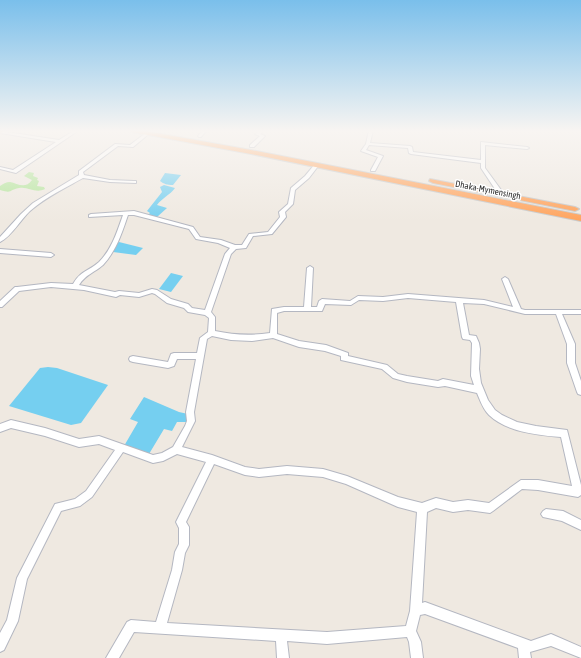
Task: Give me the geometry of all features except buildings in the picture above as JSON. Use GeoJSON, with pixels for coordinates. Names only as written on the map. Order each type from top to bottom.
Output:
{"type":"FeatureCollection","features":[{"type":"Feature","properties":{"kind":"highway","name":"Dhaka-Mymensingh"},"geometry":{"type":"LineString","coordinates":[[295,161],[581,218]]}},
{"type":"Feature","properties":{"kind":"highway"},"geometry":{"type":"LineString","coordinates":[[307,161],[581,212]]}},
{"type":"Feature","properties":{"kind":"highway","name":"Dhaka-Mymensingh"},"geometry":{"type":"LineString","coordinates":[[326,161],[501,194],[581,212]]}},
{"type":"Feature","properties":{"kind":"highway"},"geometry":{"type":"LineString","coordinates":[[516,198],[531,203]]}},
{"type":"Feature","properties":{"kind":"street"},"geometry":{"type":"LineString","coordinates":[[0,168],[14,172],[31,161]]}},
{"type":"Feature","properties":{"kind":"street"},"geometry":{"type":"LineString","coordinates":[[82,176],[81,172],[96,161]]}},
{"type":"Feature","properties":{"kind":"street"},"geometry":{"type":"LineString","coordinates":[[373,170],[378,161]]}},
{"type":"Feature","properties":{"kind":"street"},"geometry":{"type":"LineString","coordinates":[[473,161],[483,162],[483,168],[501,194]]}},
{"type":"Feature","properties":{"kind":"street"},"geometry":{"type":"LineString","coordinates":[[91,216],[126,214],[144,215],[191,228],[198,238],[219,241],[234,247],[244,247],[251,235],[270,233],[276,228],[283,217],[282,212],[290,204],[293,189],[307,178],[316,165]]}},
{"type":"Feature","properties":{"kind":"street"},"geometry":{"type":"LineString","coordinates":[[0,240],[23,215],[59,189],[82,176],[110,181],[134,182]]}},
{"type":"Feature","properties":{"kind":"street"},"geometry":{"type":"LineString","coordinates":[[75,286],[83,275],[92,271],[110,253],[121,232],[126,214]]}},
{"type":"Feature","properties":{"kind":"street"},"geometry":{"type":"LineString","coordinates":[[207,313],[223,266],[234,247]]}},
{"type":"Feature","properties":{"kind":"street"},"geometry":{"type":"LineString","coordinates":[[0,251],[51,255]]}},
{"type":"Feature","properties":{"kind":"street"},"geometry":{"type":"LineString","coordinates":[[306,309],[310,268]]}},
{"type":"Feature","properties":{"kind":"street"},"geometry":{"type":"LineString","coordinates":[[505,279],[518,310]]}},
{"type":"Feature","properties":{"kind":"street"},"geometry":{"type":"LineString","coordinates":[[0,305],[17,289],[30,290],[50,286],[75,286],[116,295],[119,293],[139,295],[152,290],[169,301],[186,306],[190,310],[207,313],[212,317],[211,333]]}},
{"type":"Feature","properties":{"kind":"street"},"geometry":{"type":"LineString","coordinates":[[273,335],[274,311],[284,308],[320,309],[322,301],[351,303],[358,298],[382,299],[408,296],[484,302],[525,312],[581,312]]}},
{"type":"Feature","properties":{"kind":"street"},"geometry":{"type":"LineString","coordinates":[[176,450],[212,459],[245,472],[259,473],[308,471],[336,476],[398,502],[422,508],[436,503],[453,507],[468,505],[490,508],[520,484],[538,485],[578,492],[564,433],[548,432],[506,421],[488,408],[475,379],[474,369],[476,342],[473,338],[466,337],[459,300]]}},
{"type":"Feature","properties":{"kind":"street"},"geometry":{"type":"LineString","coordinates":[[558,312],[571,344],[571,363],[581,392]]}},
{"type":"Feature","properties":{"kind":"street"},"geometry":{"type":"LineString","coordinates":[[0,428],[11,424],[79,443],[99,440],[153,459],[163,457],[176,450],[191,422],[190,412],[204,338],[211,333],[231,337],[252,338],[273,335],[300,344],[326,348],[345,355],[344,358],[384,367],[396,376],[438,384],[442,384],[443,382],[480,390]]}},
{"type":"Feature","properties":{"kind":"street"},"geometry":{"type":"LineString","coordinates":[[133,359],[168,365],[171,364],[174,356],[201,356]]}},
{"type":"Feature","properties":{"kind":"street"},"geometry":{"type":"LineString","coordinates":[[0,646],[12,621],[22,578],[58,507],[77,503],[89,494],[121,448]]}},
{"type":"Feature","properties":{"kind":"street"},"geometry":{"type":"LineString","coordinates":[[160,628],[177,570],[180,552],[184,545],[184,527],[181,522],[212,459]]}},
{"type":"Feature","properties":{"kind":"street"},"geometry":{"type":"LineString","coordinates":[[417,658],[415,642],[410,632],[416,611],[422,508]]}},
{"type":"Feature","properties":{"kind":"street"},"geometry":{"type":"LineString","coordinates":[[546,514],[564,516],[581,525]]}},
{"type":"Feature","properties":{"kind":"street"},"geometry":{"type":"LineString","coordinates":[[416,611],[425,608],[523,645],[531,647],[551,640],[581,653]]}},
{"type":"Feature","properties":{"kind":"street"},"geometry":{"type":"LineString","coordinates":[[112,658],[131,626],[327,638],[410,632]]}},
{"type":"Feature","properties":{"kind":"street"},"geometry":{"type":"LineString","coordinates":[[281,636],[283,658]]}},
{"type":"Feature","properties":{"kind":"street"},"geometry":{"type":"LineString","coordinates":[[523,645],[525,658]]}},
{"type":"Feature","properties":{"kind":"green space"},"geometry":{"type":"Polygon","coordinates":[[[29,172],[34,173],[33,176],[38,178],[37,180],[39,181],[37,186],[44,187],[45,189],[38,191],[22,188],[9,192],[0,190],[0,186],[7,182],[27,185],[32,180],[24,176],[29,172]]]}},
{"type":"Feature","properties":{"kind":"water"},"geometry":{"type":"Polygon","coordinates":[[[165,173],[181,175],[173,185],[169,185],[160,181],[165,173]]]}},
{"type":"Feature","properties":{"kind":"water"},"geometry":{"type":"Polygon","coordinates":[[[164,185],[175,188],[157,205],[167,208],[157,217],[148,215],[150,213],[147,211],[162,192],[160,187],[164,185]]]}},
{"type":"Feature","properties":{"kind":"water"},"geometry":{"type":"Polygon","coordinates":[[[119,242],[143,248],[136,255],[113,252],[116,244],[119,242]]]}},
{"type":"Feature","properties":{"kind":"water"},"geometry":{"type":"Polygon","coordinates":[[[171,273],[183,276],[171,292],[159,289],[171,273]]]}},
{"type":"Feature","properties":{"kind":"water"},"geometry":{"type":"Polygon","coordinates":[[[40,368],[57,368],[108,385],[81,423],[71,425],[9,406],[40,368]]]}},
{"type":"Feature","properties":{"kind":"water"},"geometry":{"type":"Polygon","coordinates":[[[144,397],[179,412],[188,414],[186,422],[177,422],[172,431],[164,429],[149,454],[124,446],[138,422],[130,419],[144,397]]]}}]}
